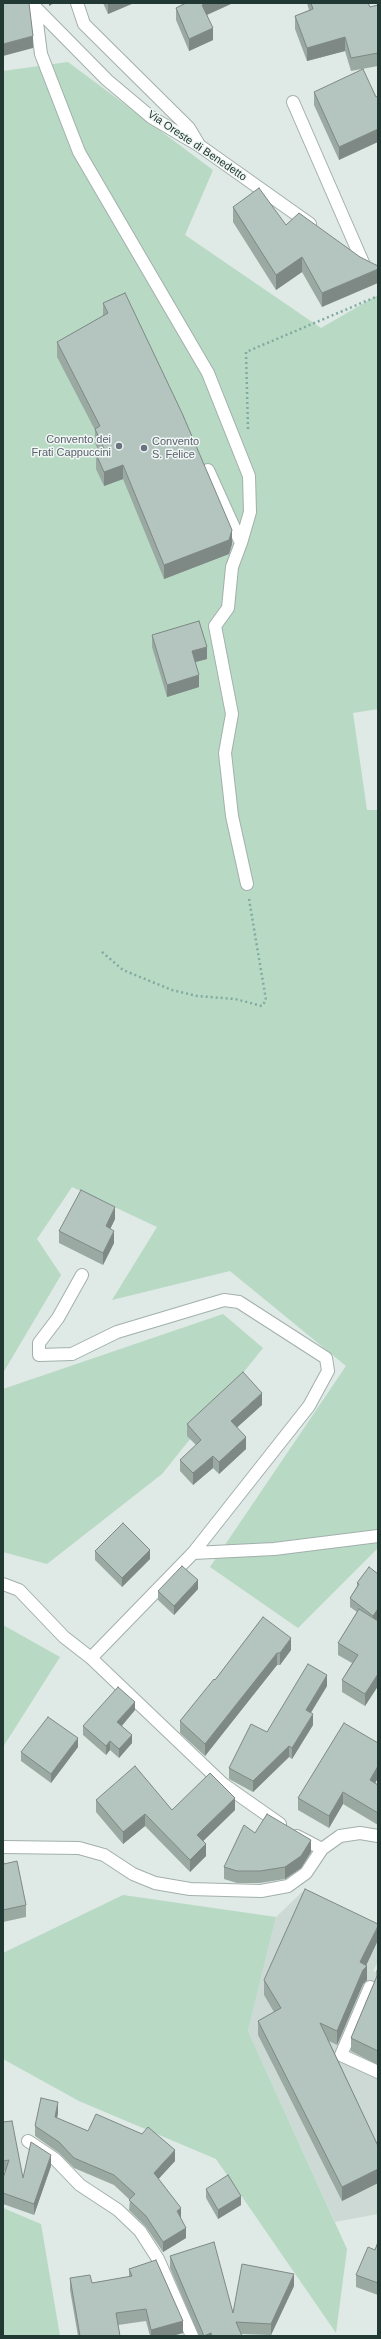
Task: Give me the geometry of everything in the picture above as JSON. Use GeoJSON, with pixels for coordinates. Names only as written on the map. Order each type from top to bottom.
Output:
{"type":"FeatureCollection","features":[{"type":"Feature","properties":{"kind":"street"},"geometry":{"type":"LineString","coordinates":[[77,3],[84,24],[189,128],[200,146]]}},
{"type":"Feature","properties":{"kind":"street"},"geometry":{"type":"LineString","coordinates":[[34,5],[42,54],[79,152],[208,374],[249,476],[250,512],[232,567],[228,608],[215,626],[232,714],[225,753],[232,816],[247,884]]}},
{"type":"Feature","properties":{"kind":"street","name":"Via Oreste di Benedetto"},"geometry":{"type":"LineString","coordinates":[[34,5],[123,94],[151,117],[200,146],[318,230]]}},
{"type":"Feature","properties":{"kind":"street"},"geometry":{"type":"LineString","coordinates":[[293,102],[364,264]]}},
{"type":"Feature","properties":{"kind":"street"},"geometry":{"type":"LineString","coordinates":[[341,247],[364,264],[378,272]]}},
{"type":"Feature","properties":{"kind":"street"},"geometry":{"type":"LineString","coordinates":[[208,470],[241,543]]}},
{"type":"Feature","properties":{"kind":"street"},"geometry":{"type":"LineString","coordinates":[[82,1275],[58,1318],[39,1343],[39,1355],[72,1354],[117,1332],[224,1300],[239,1302],[326,1358],[328,1371],[308,1406],[193,1553],[91,1658]]}},
{"type":"Feature","properties":{"kind":"street"},"geometry":{"type":"LineString","coordinates":[[193,1553],[274,1549],[378,1536]]}},
{"type":"Feature","properties":{"kind":"street"},"geometry":{"type":"LineString","coordinates":[[3,1584],[20,1590],[64,1637],[91,1658],[223,1784],[304,1840],[322,1849]]}},
{"type":"Feature","properties":{"kind":"street"},"geometry":{"type":"LineString","coordinates":[[3,1847],[79,1848],[104,1855],[133,1874],[155,1883],[190,1889],[261,1891],[288,1886],[306,1873],[322,1849],[340,1836],[360,1833],[378,1836]]}},
{"type":"Feature","properties":{"kind":"street"},"geometry":{"type":"LineString","coordinates":[[370,1987],[341,2055],[378,2072]]}},
{"type":"Feature","properties":{"kind":"street"},"geometry":{"type":"LineString","coordinates":[[28,2141],[55,2159],[80,2185],[118,2210],[140,2231],[158,2259],[192,2336]]}},
{"type":"Feature","properties":{"kind":"path"},"geometry":{"type":"LineString","coordinates":[[248,431],[246,352],[378,296]]}},
{"type":"Feature","properties":{"kind":"path"},"geometry":{"type":"LineString","coordinates":[[102,952],[123,970],[172,990],[198,996],[235,999],[262,1006],[266,1000],[247,884]]}},
{"type":"Feature","properties":{"kind":"shaded area"},"geometry":{"type":"Polygon","coordinates":[[[302,1892],[378,1933],[378,1961],[373,1971],[378,1973],[378,2214],[335,2222],[248,2031],[276,1917],[302,1892]]]}},
{"type":"Feature","properties":{"kind":"green space"},"geometry":{"type":"Polygon","coordinates":[[[68,62],[213,170],[185,235],[321,328],[378,295],[378,709],[353,713],[367,810],[378,810],[378,1548],[298,1628],[210,1567],[346,1366],[230,1271],[112,1300],[157,1227],[72,1187],[37,1239],[61,1275],[3,1373],[3,71],[68,62]]]}},
{"type":"Feature","properties":{"kind":"green space"},"geometry":{"type":"Polygon","coordinates":[[[223,1314],[263,1348],[162,1474],[47,1564],[3,1552],[3,1389],[223,1314]]]}},
{"type":"Feature","properties":{"kind":"green space"},"geometry":{"type":"Polygon","coordinates":[[[3,1625],[60,1657],[3,1747],[3,1625]]]}},
{"type":"Feature","properties":{"kind":"green space"},"geometry":{"type":"Polygon","coordinates":[[[123,1895],[276,1917],[248,2031],[347,2249],[336,2333],[216,2159],[79,2101],[3,2059],[3,1953],[123,1895]]]}},
{"type":"Feature","properties":{"kind":"green space"},"geometry":{"type":"Polygon","coordinates":[[[3,2208],[41,2224],[60,2336],[3,2336],[3,2208]]]}},
{"type":"Feature","properties":{"kind":"building"},"geometry":{"type":"Polygon","coordinates":[[[3,3],[29,3],[33,36],[3,44],[3,3]]]}},
{"type":"Feature","properties":{"kind":"building"},"geometry":{"type":"Polygon","coordinates":[[[186,3],[206,3],[202,5],[213,28],[189,39],[176,8],[186,3]]]}},
{"type":"Feature","properties":{"kind":"building"},"geometry":{"type":"Polygon","coordinates":[[[311,3],[368,3],[370,7],[378,5],[378,53],[351,58],[345,37],[307,48],[295,16],[313,9],[311,3]]]}},
{"type":"Feature","properties":{"kind":"building"},"geometry":{"type":"Polygon","coordinates":[[[363,69],[376,97],[378,96],[378,129],[339,147],[314,92],[363,69]]]}},
{"type":"Feature","properties":{"kind":"building"},"geometry":{"type":"Polygon","coordinates":[[[259,188],[286,225],[299,213],[360,257],[378,266],[378,269],[322,293],[302,257],[276,275],[233,207],[259,188]]]}},
{"type":"Feature","properties":{"kind":"building","name":"Convento dei Frati Cappuccini"},"geometry":{"type":"Polygon","coordinates":[[[125,293],[182,413],[232,530],[229,540],[164,565],[123,465],[104,472],[96,454],[105,451],[95,429],[100,426],[57,342],[108,313],[103,303],[125,293]]]}},
{"type":"Feature","properties":{"kind":"building"},"geometry":{"type":"Polygon","coordinates":[[[199,621],[207,647],[192,651],[199,675],[167,685],[152,635],[199,621]]]}},
{"type":"Feature","properties":{"kind":"building"},"geometry":{"type":"Polygon","coordinates":[[[81,1190],[115,1207],[106,1226],[114,1231],[103,1253],[59,1231],[81,1190]]]}},
{"type":"Feature","properties":{"kind":"building"},"geometry":{"type":"Polygon","coordinates":[[[243,1372],[262,1393],[231,1421],[246,1437],[219,1462],[213,1456],[193,1473],[180,1460],[201,1440],[187,1424],[243,1372]]]}},
{"type":"Feature","properties":{"kind":"building"},"geometry":{"type":"Polygon","coordinates":[[[123,1523],[150,1550],[122,1578],[95,1551],[123,1523]]]}},
{"type":"Feature","properties":{"kind":"building"},"geometry":{"type":"Polygon","coordinates":[[[182,1566],[198,1580],[174,1606],[158,1591],[182,1566]]]}},
{"type":"Feature","properties":{"kind":"building"},"geometry":{"type":"Polygon","coordinates":[[[369,1567],[378,1574],[378,1609],[373,1616],[350,1598],[359,1584],[357,1583],[369,1567]]]}},
{"type":"Feature","properties":{"kind":"building"},"geometry":{"type":"Polygon","coordinates":[[[359,1609],[378,1621],[378,1674],[365,1694],[342,1680],[358,1655],[338,1643],[359,1609]]]}},
{"type":"Feature","properties":{"kind":"building"},"geometry":{"type":"Polygon","coordinates":[[[263,1617],[291,1638],[280,1653],[277,1653],[205,1744],[180,1721],[214,1679],[215,1680],[263,1617]]]}},
{"type":"Feature","properties":{"kind":"building"},"geometry":{"type":"Polygon","coordinates":[[[308,1664],[327,1675],[306,1710],[313,1714],[292,1748],[289,1746],[253,1781],[229,1768],[251,1724],[267,1732],[308,1664]]]}},
{"type":"Feature","properties":{"kind":"building"},"geometry":{"type":"Polygon","coordinates":[[[118,1687],[135,1702],[117,1722],[132,1735],[119,1749],[110,1741],[106,1746],[83,1726],[118,1687]]]}},
{"type":"Feature","properties":{"kind":"building"},"geometry":{"type":"Polygon","coordinates":[[[48,1717],[78,1738],[51,1774],[21,1752],[48,1717]]]}},
{"type":"Feature","properties":{"kind":"building"},"geometry":{"type":"Polygon","coordinates":[[[344,1723],[378,1743],[378,1766],[370,1780],[378,1785],[378,1813],[343,1792],[329,1816],[298,1798],[344,1723]]]}},
{"type":"Feature","properties":{"kind":"building"},"geometry":{"type":"Polygon","coordinates":[[[135,1766],[172,1810],[210,1773],[235,1798],[197,1835],[206,1844],[190,1860],[145,1814],[123,1832],[96,1800],[135,1766]]]}},
{"type":"Feature","properties":{"kind":"building"},"geometry":{"type":"Polygon","coordinates":[[[267,1814],[311,1840],[301,1856],[285,1867],[260,1871],[237,1871],[224,1867],[244,1825],[255,1833],[267,1814]]]}},
{"type":"Feature","properties":{"kind":"building"},"geometry":{"type":"Polygon","coordinates":[[[3,1859],[4,1864],[17,1861],[26,1905],[3,1910],[3,1859]]]}},
{"type":"Feature","properties":{"kind":"building"},"geometry":{"type":"Polygon","coordinates":[[[305,1889],[378,1924],[360,1962],[367,1966],[363,1970],[337,2031],[320,2023],[378,2146],[378,2169],[342,2187],[258,2021],[281,2008],[264,1980],[305,1889]]]}},
{"type":"Feature","properties":{"kind":"building"},"geometry":{"type":"Polygon","coordinates":[[[377,1971],[378,2051],[351,2038],[377,1976],[377,1971]]]}},
{"type":"Feature","properties":{"kind":"building"},"geometry":{"type":"Polygon","coordinates":[[[41,2098],[58,2102],[55,2117],[88,2131],[96,2114],[142,2134],[148,2127],[175,2150],[154,2173],[181,2208],[177,2211],[186,2228],[163,2242],[146,2216],[129,2200],[135,2194],[114,2175],[74,2158],[59,2142],[35,2126],[41,2098]]]}},
{"type":"Feature","properties":{"kind":"building"},"geometry":{"type":"Polygon","coordinates":[[[12,2121],[23,2178],[31,2142],[51,2155],[34,2204],[3,2193],[3,2178],[9,2160],[3,2161],[3,2122],[12,2121]]]}},
{"type":"Feature","properties":{"kind":"building"},"geometry":{"type":"Polygon","coordinates":[[[228,2175],[241,2196],[218,2210],[206,2189],[228,2175]]]}},
{"type":"Feature","properties":{"kind":"building"},"geometry":{"type":"Polygon","coordinates":[[[214,2242],[233,2313],[242,2264],[294,2274],[271,2324],[236,2322],[242,2336],[212,2336],[211,2333],[204,2336],[170,2256],[214,2242]]]}},
{"type":"Feature","properties":{"kind":"building"},"geometry":{"type":"Polygon","coordinates":[[[378,2242],[378,2283],[356,2275],[368,2247],[375,2250],[378,2242]]]}},
{"type":"Feature","properties":{"kind":"building"},"geometry":{"type":"Polygon","coordinates":[[[156,2260],[183,2321],[151,2330],[146,2309],[116,2313],[120,2336],[80,2336],[70,2278],[90,2275],[92,2283],[132,2276],[129,2269],[156,2260]]]}},
{"type":"Feature","properties":{"kind":"place","name":"Convento dei Frati Cappuccini"},"geometry":{"type":"Point","coordinates":[119,446]}},
{"type":"Feature","properties":{"kind":"place","name":"Convento S. Felice"},"geometry":{"type":"Point","coordinates":[144,448]}}]}
